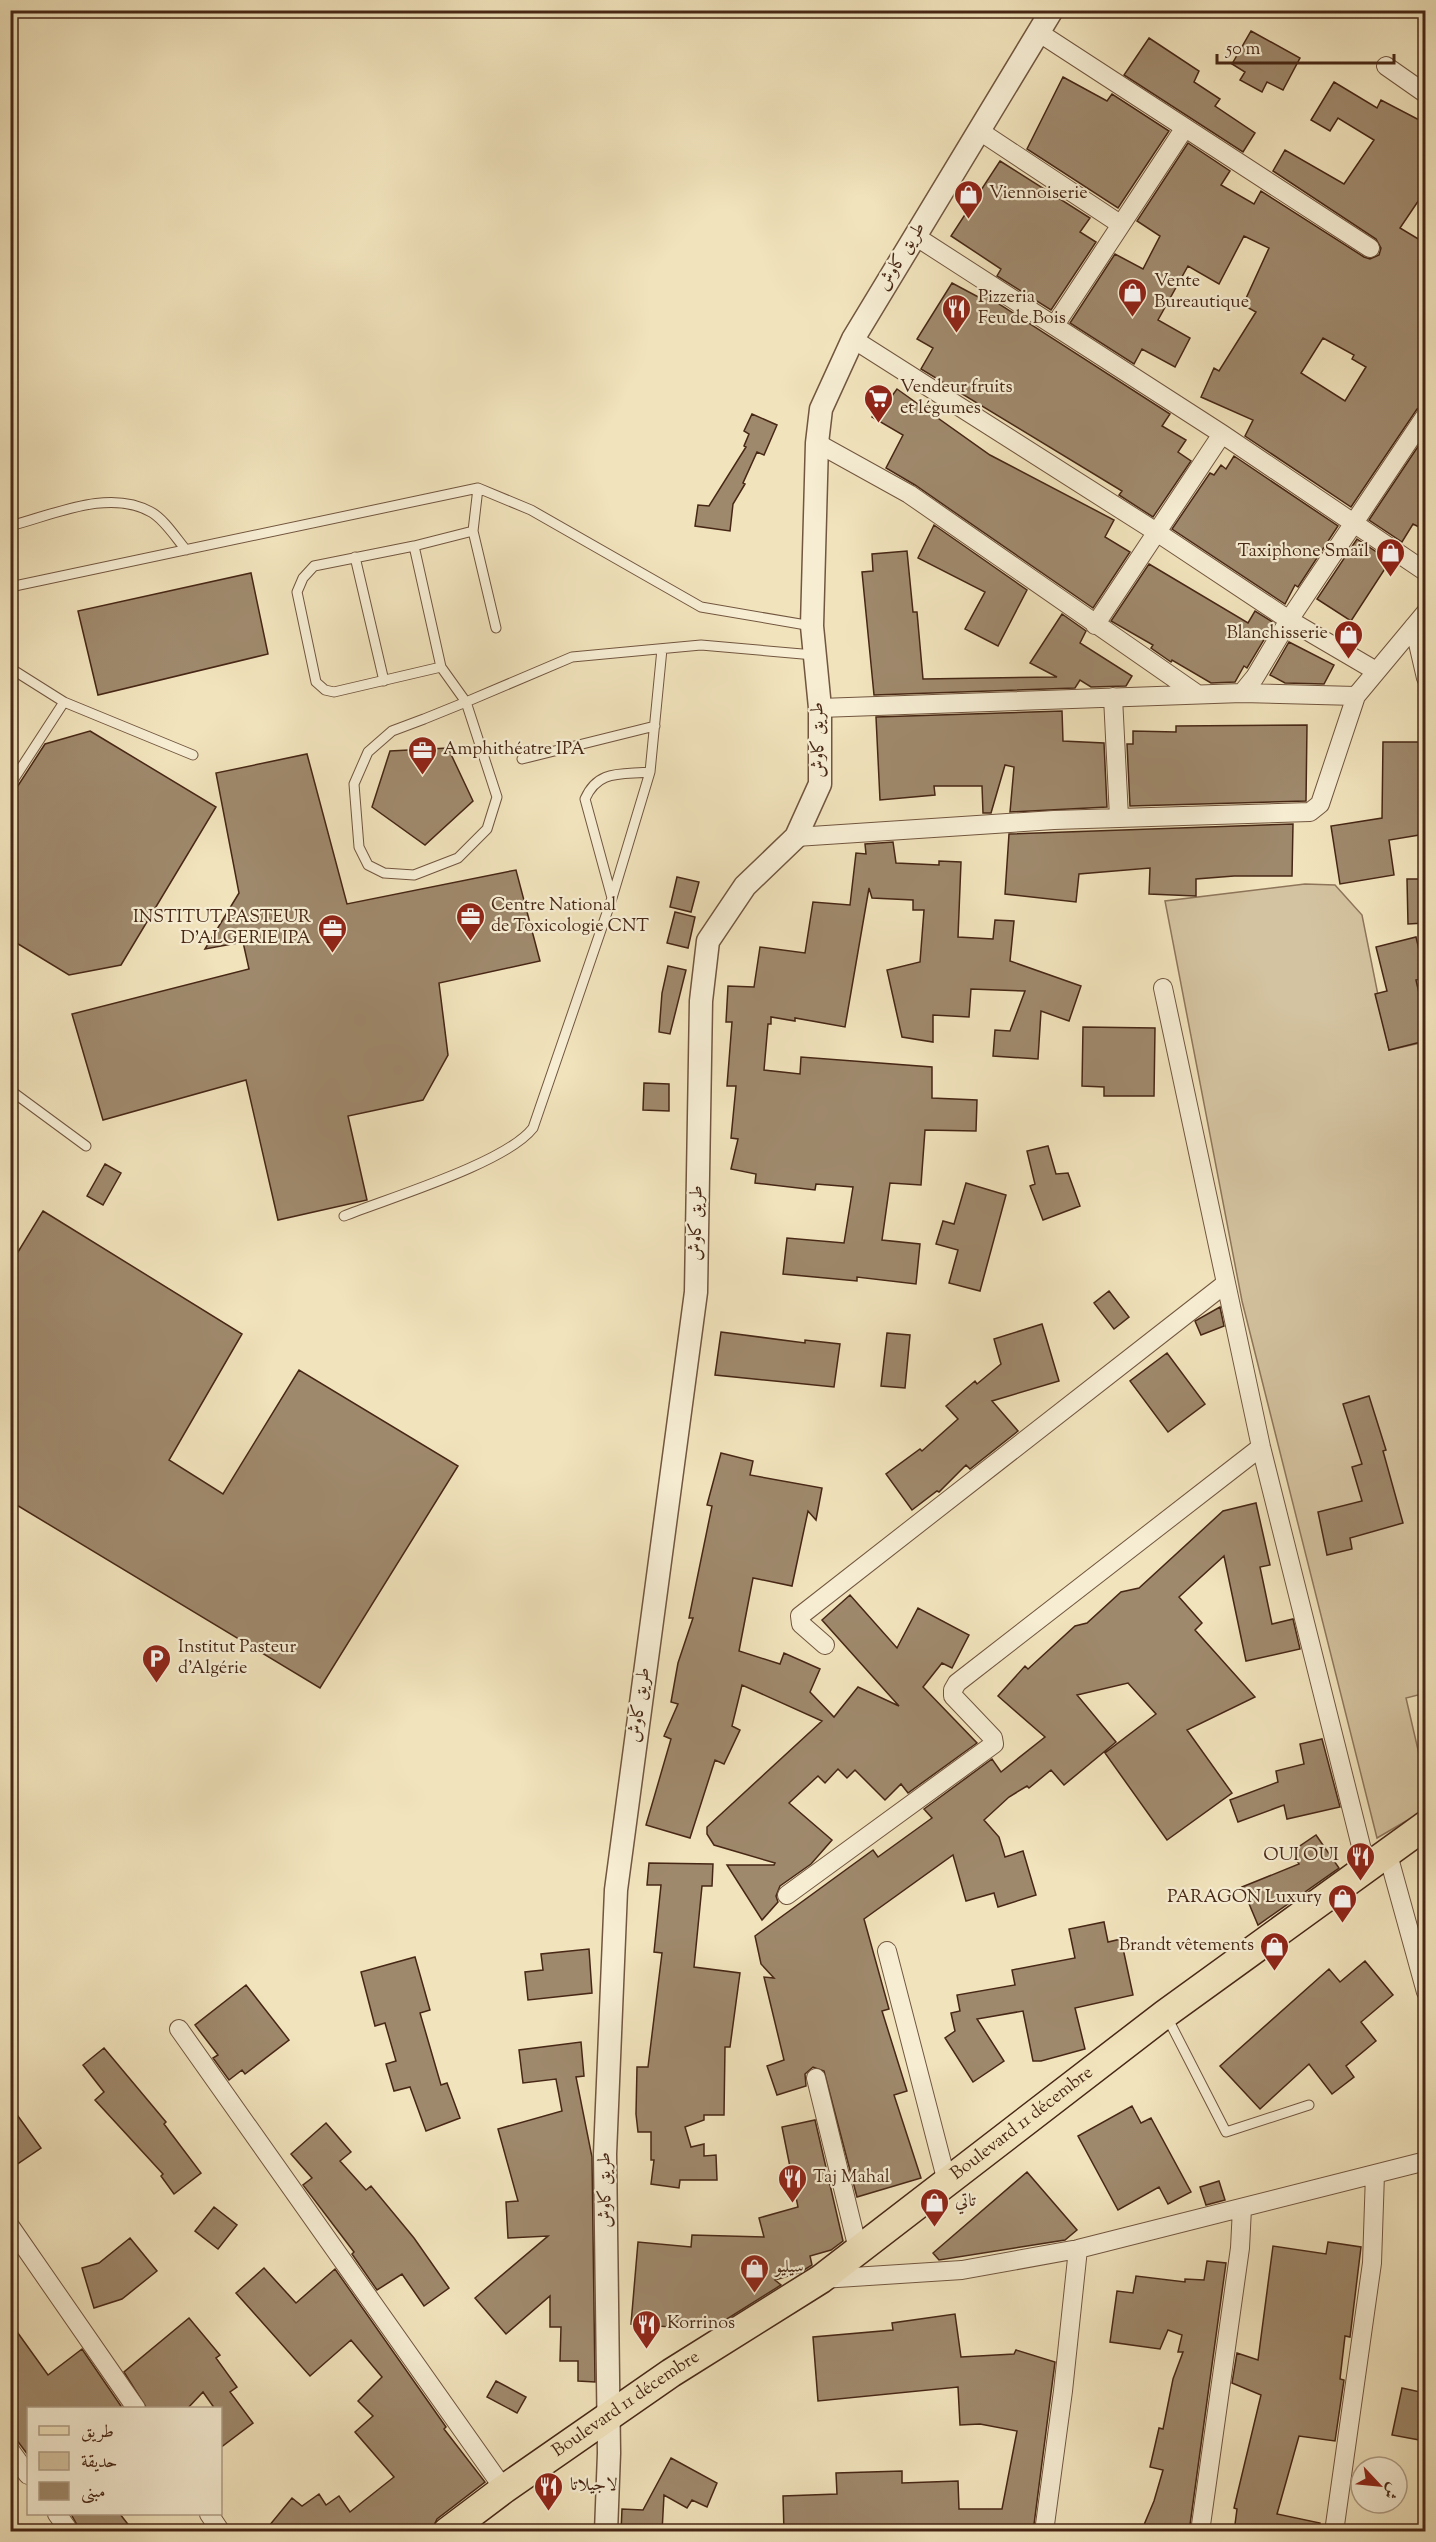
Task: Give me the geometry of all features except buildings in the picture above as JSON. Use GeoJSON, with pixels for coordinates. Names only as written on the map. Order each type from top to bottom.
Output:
{"type":"FeatureCollection","features":[{"type":"Feature","properties":{"kind":"main road","name":"Boulevard 11 décembre"},"geometry":{"type":"LineString","coordinates":[[447,2532],[504,2488],[671,2373],[821,2279],[1165,2014],[1425,1825]]}},
{"type":"Feature","properties":{"kind":"street","name":"طريق كاوش"},"geometry":{"type":"LineString","coordinates":[[606,2532],[609,2416],[605,2154],[616,1890],[696,1292],[701,1001],[708,941],[745,886],[796,837],[820,784],[820,708],[812,626],[817,443],[821,409],[853,339],[1052,10]]}},
{"type":"Feature","properties":{"kind":"street"},"geometry":{"type":"LineString","coordinates":[[1038,32],[1370,248]]}},
{"type":"Feature","properties":{"kind":"street"},"geometry":{"type":"LineString","coordinates":[[1386,66],[1425,94]]}},
{"type":"Feature","properties":{"kind":"street"},"geometry":{"type":"LineString","coordinates":[[1055,325],[1184,129]]}},
{"type":"Feature","properties":{"kind":"street"},"geometry":{"type":"LineString","coordinates":[[978,130],[1120,224]]}},
{"type":"Feature","properties":{"kind":"street"},"geometry":{"type":"LineString","coordinates":[[915,236],[1222,434],[1425,572]]}},
{"type":"Feature","properties":{"kind":"street"},"geometry":{"type":"LineString","coordinates":[[853,339],[1158,533],[1289,620],[1376,671]]}},
{"type":"Feature","properties":{"kind":"street"},"geometry":{"type":"LineString","coordinates":[[1242,693],[1255,677],[1289,620],[1425,415]]}},
{"type":"Feature","properties":{"kind":"street"},"geometry":{"type":"LineString","coordinates":[[1095,625],[1222,434]]}},
{"type":"Feature","properties":{"kind":"street"},"geometry":{"type":"LineString","coordinates":[[817,443],[909,494],[1197,694]]}},
{"type":"Feature","properties":{"kind":"street"},"geometry":{"type":"LineString","coordinates":[[796,837],[1119,817],[1310,812],[1320,804],[1356,696],[1420,619]]}},
{"type":"Feature","properties":{"kind":"street"},"geometry":{"type":"LineString","coordinates":[[1420,619],[1425,678]]}},
{"type":"Feature","properties":{"kind":"street"},"geometry":{"type":"LineString","coordinates":[[820,708],[1197,694],[1356,696]]}},
{"type":"Feature","properties":{"kind":"street"},"geometry":{"type":"LineString","coordinates":[[1113,698],[1119,817]]}},
{"type":"Feature","properties":{"kind":"street"},"geometry":{"type":"LineString","coordinates":[[1163,988],[1225,1284],[1262,1447],[1377,1858],[1425,1992]]}},
{"type":"Feature","properties":{"kind":"street"},"geometry":{"type":"LineString","coordinates":[[825,1646],[801,1624],[800,1616],[1225,1284]]}},
{"type":"Feature","properties":{"kind":"street"},"geometry":{"type":"LineString","coordinates":[[787,1894],[994,1744],[993,1738],[953,1696],[957,1683],[1262,1447]]}},
{"type":"Feature","properties":{"kind":"street"},"geometry":{"type":"LineString","coordinates":[[887,1951],[947,2182]]}},
{"type":"Feature","properties":{"kind":"street"},"geometry":{"type":"LineString","coordinates":[[179,2029],[504,2488]]}},
{"type":"Feature","properties":{"kind":"street"},"geometry":{"type":"LineString","coordinates":[[816,2078],[858,2249]]}},
{"type":"Feature","properties":{"kind":"street"},"geometry":{"type":"LineString","coordinates":[[821,2279],[963,2270],[1078,2249],[1425,2161]]}},
{"type":"Feature","properties":{"kind":"street"},"geometry":{"type":"LineString","coordinates":[[1334,2532],[1372,2263],[1375,2174]]}},
{"type":"Feature","properties":{"kind":"street"},"geometry":{"type":"LineString","coordinates":[[1200,2532],[1238,2259],[1242,2208]]}},
{"type":"Feature","properties":{"kind":"street"},"geometry":{"type":"LineString","coordinates":[[10,2226],[135,2407]]}},
{"type":"Feature","properties":{"kind":"street"},"geometry":{"type":"LineString","coordinates":[[1044,2532],[1063,2391],[1078,2249]]}},
{"type":"Feature","properties":{"kind":"street"},"geometry":{"type":"LineString","coordinates":[[10,2450],[27,2474]]}},
{"type":"Feature","properties":{"kind":"street"},"geometry":{"type":"LineString","coordinates":[[58,2515],[70,2532]]}},
{"type":"Feature","properties":{"kind":"street"},"geometry":{"type":"LineString","coordinates":[[210,2515],[221,2532]]}},
{"type":"Feature","properties":{"kind":"lane"},"geometry":{"type":"LineString","coordinates":[[478,488],[473,531],[496,628]]}},
{"type":"Feature","properties":{"kind":"lane"},"geometry":{"type":"LineString","coordinates":[[10,587],[478,488],[531,510],[701,607],[812,626]]}},
{"type":"Feature","properties":{"kind":"lane"},"geometry":{"type":"LineString","coordinates":[[10,526],[95,503],[126,502],[152,513],[186,550]]}},
{"type":"Feature","properties":{"kind":"lane"},"geometry":{"type":"LineString","coordinates":[[441,667],[334,692],[325,690],[316,682],[297,592],[303,578],[314,566],[414,546],[473,531]]}},
{"type":"Feature","properties":{"kind":"lane"},"geometry":{"type":"LineString","coordinates":[[414,546],[441,667],[466,702],[496,797],[487,829],[458,858],[414,875],[384,873],[368,865],[359,847],[354,784],[368,752],[392,731],[466,702],[572,657],[701,645],[814,655]]}},
{"type":"Feature","properties":{"kind":"lane"},"geometry":{"type":"LineString","coordinates":[[355,558],[384,681]]}},
{"type":"Feature","properties":{"kind":"lane"},"geometry":{"type":"LineString","coordinates":[[344,1216],[484,1162],[526,1138],[539,1116],[612,898],[650,772],[662,649]]}},
{"type":"Feature","properties":{"kind":"lane"},"geometry":{"type":"LineString","coordinates":[[10,668],[64,702],[193,755]]}},
{"type":"Feature","properties":{"kind":"lane"},"geometry":{"type":"LineString","coordinates":[[10,785],[64,702]]}},
{"type":"Feature","properties":{"kind":"lane"},"geometry":{"type":"LineString","coordinates":[[522,759],[655,726]]}},
{"type":"Feature","properties":{"kind":"lane"},"geometry":{"type":"LineString","coordinates":[[612,898],[585,799],[591,786],[599,778],[650,772]]}},
{"type":"Feature","properties":{"kind":"lane"},"geometry":{"type":"LineString","coordinates":[[10,1090],[86,1146]]}},
{"type":"Feature","properties":{"kind":"lane"},"geometry":{"type":"LineString","coordinates":[[1165,2014],[1226,2132],[1309,2104]]}},
{"type":"Feature","properties":{"kind":"green space"},"geometry":{"type":"Polygon","coordinates":[[[1305,884],[1335,885],[1362,915],[1389,1050],[1425,1042],[1426,1693],[1406,1698],[1425,1780],[1425,1810],[1377,1838],[1242,1301],[1165,901],[1305,884]]]}},
{"type":"Feature","properties":{"kind":"place","name":"Viennoiserie"},"geometry":{"type":"Point","coordinates":[968,220]}},
{"type":"Feature","properties":{"kind":"place","name":"Vente Bureautique"},"geometry":{"type":"Point","coordinates":[1133,318]}},
{"type":"Feature","properties":{"kind":"place","name":"Pizzeria Feu de Bois"},"geometry":{"type":"Point","coordinates":[957,334]}},
{"type":"Feature","properties":{"kind":"place","name":"Vendeur fruits et légumes"},"geometry":{"type":"Point","coordinates":[879,424]}},
{"type":"Feature","properties":{"kind":"place","name":"Taxiphone Smaïl"},"geometry":{"type":"Point","coordinates":[1390,578]}},
{"type":"Feature","properties":{"kind":"place","name":"Blanchisserie"},"geometry":{"type":"Point","coordinates":[1349,660]}},
{"type":"Feature","properties":{"kind":"place","name":"Amphithéatre IPA"},"geometry":{"type":"Point","coordinates":[422,776]}},
{"type":"Feature","properties":{"kind":"place","name":"Centre National de Toxicologie CNT"},"geometry":{"type":"Point","coordinates":[470,942]}},
{"type":"Feature","properties":{"kind":"place","name":"INSTITUT PASTEUR D'ALGERIE IPA"},"geometry":{"type":"Point","coordinates":[332,954]}},
{"type":"Feature","properties":{"kind":"place","name":"Institut Pasteur d'Algérie"},"geometry":{"type":"Point","coordinates":[157,1684]}},
{"type":"Feature","properties":{"kind":"place","name":"OUI OUI"},"geometry":{"type":"Point","coordinates":[1360,1882]}},
{"type":"Feature","properties":{"kind":"place","name":"PARAGON Luxury"},"geometry":{"type":"Point","coordinates":[1343,1924]}},
{"type":"Feature","properties":{"kind":"place","name":"Brandt vêtements"},"geometry":{"type":"Point","coordinates":[1275,1972]}},
{"type":"Feature","properties":{"kind":"place","name":"Taj Mahal"},"geometry":{"type":"Point","coordinates":[792,2204]}},
{"type":"Feature","properties":{"kind":"place","name":"تاتي"},"geometry":{"type":"Point","coordinates":[934,2228]}},
{"type":"Feature","properties":{"kind":"place","name":"سيليو"},"geometry":{"type":"Point","coordinates":[754,2294]}},
{"type":"Feature","properties":{"kind":"place","name":"Korrinos"},"geometry":{"type":"Point","coordinates":[646,2350]}},
{"type":"Feature","properties":{"kind":"place","name":"لاجيلاتا"},"geometry":{"type":"Point","coordinates":[549,2512]}}]}
